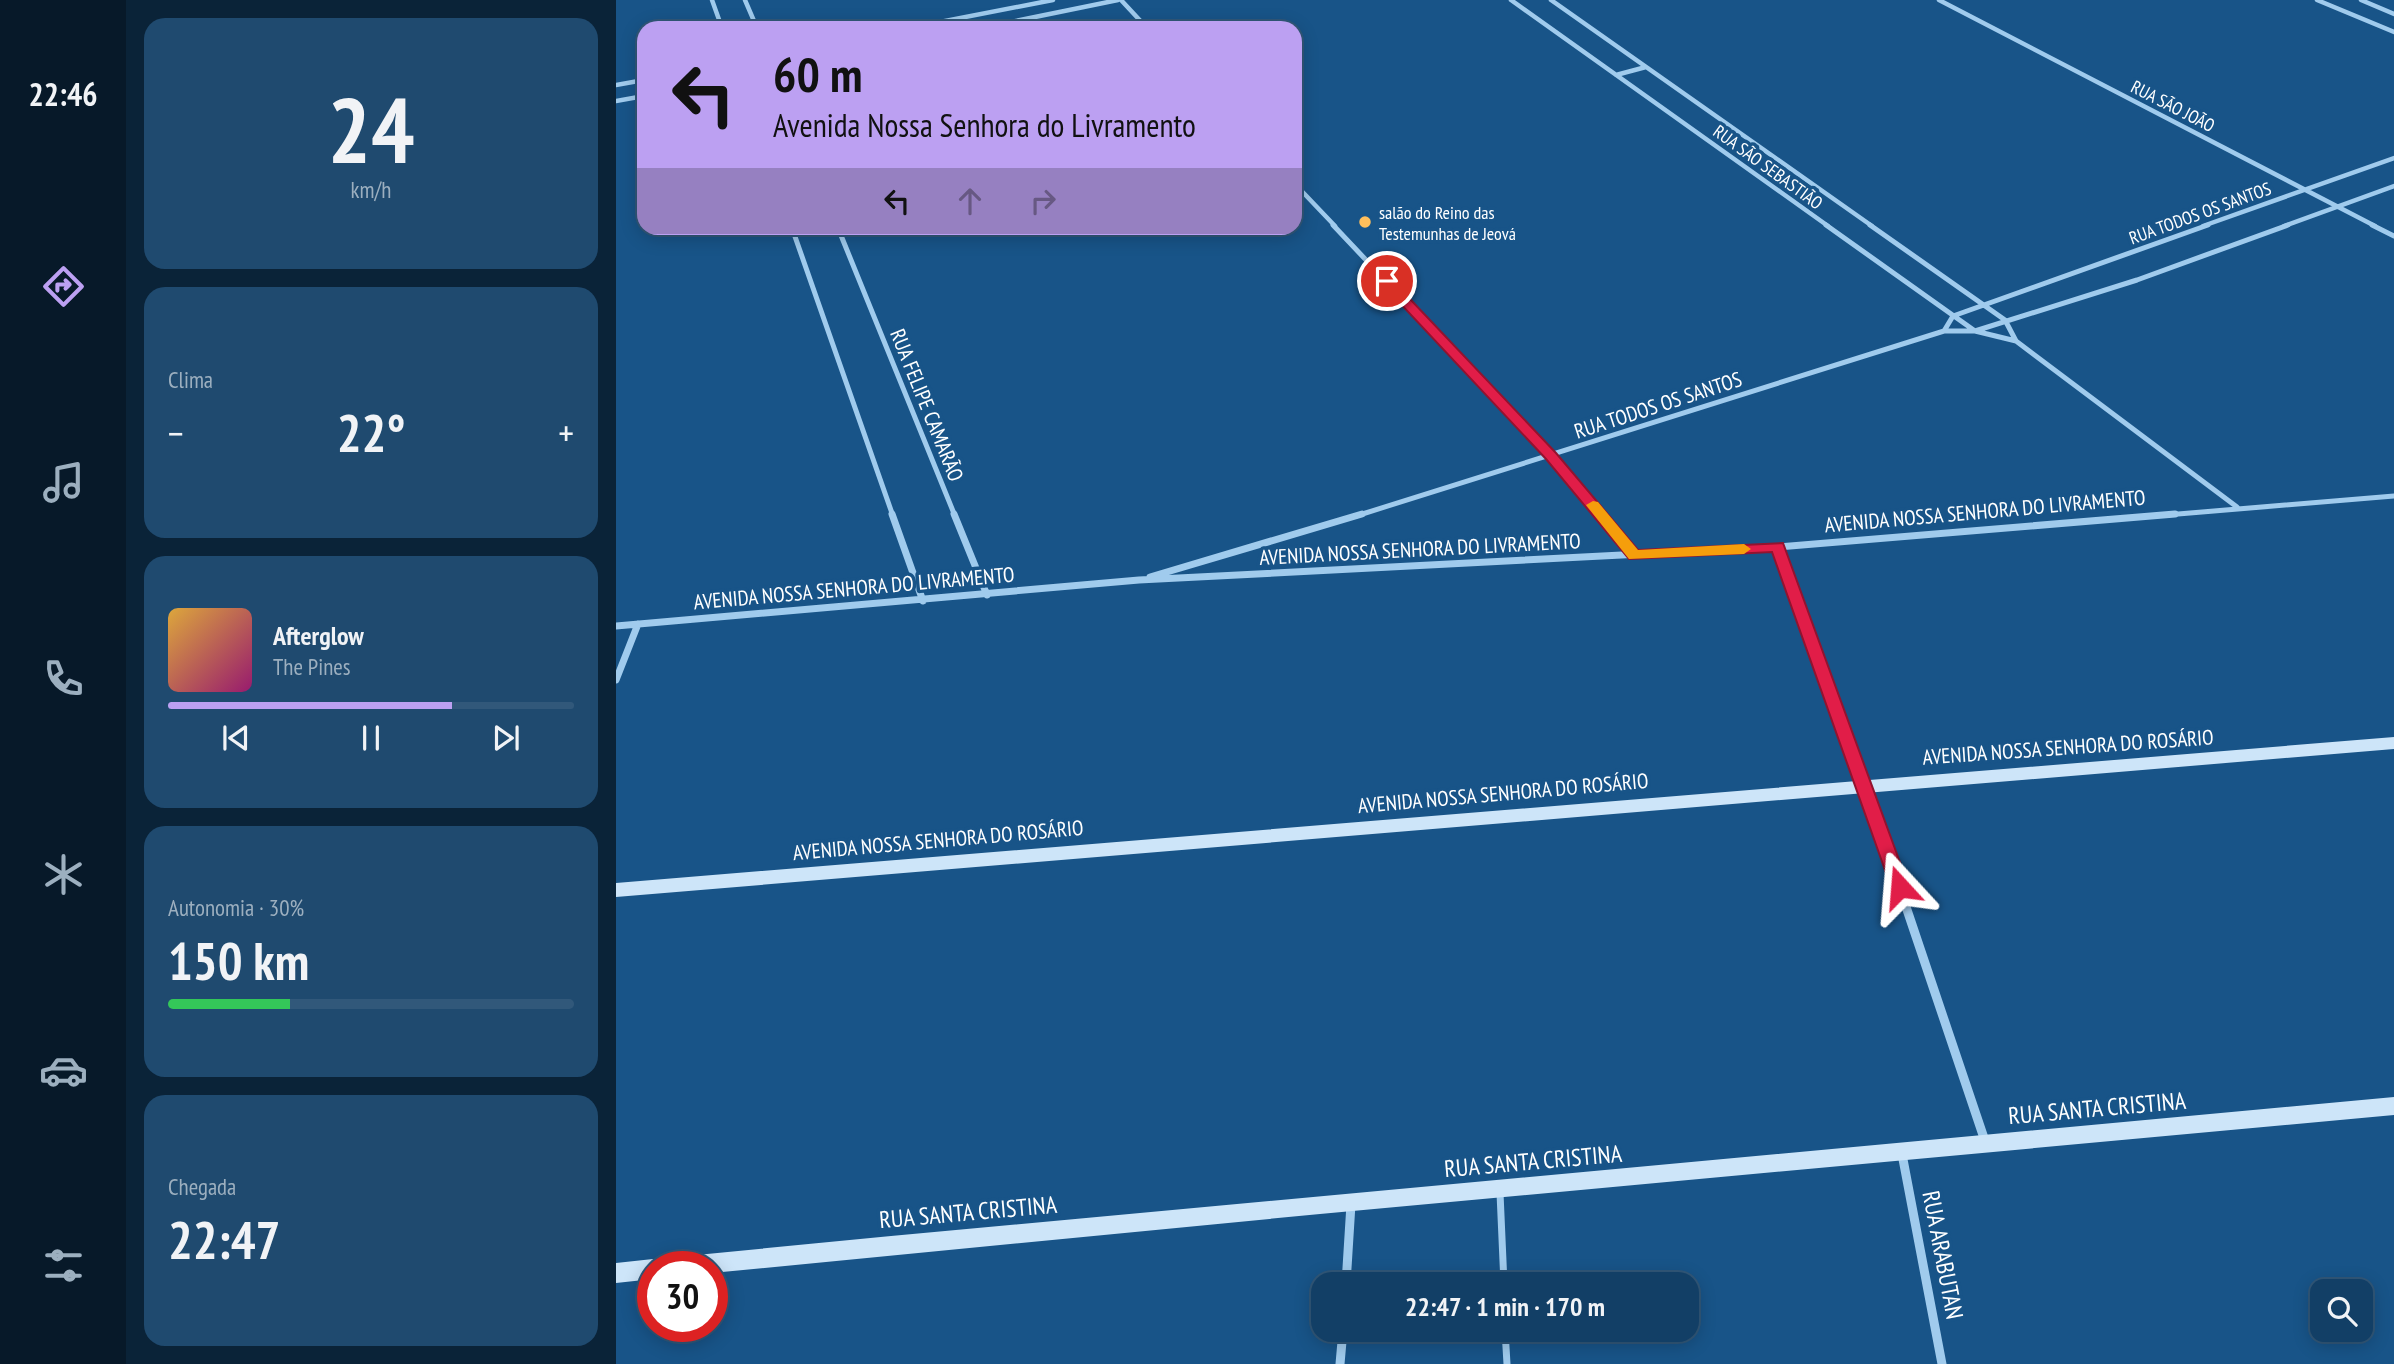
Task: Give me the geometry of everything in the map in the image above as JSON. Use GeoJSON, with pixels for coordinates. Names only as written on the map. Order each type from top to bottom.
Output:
{"type":"FeatureCollection","features":[{"type":"Feature","properties":{"kind":"main road","name":"AVENIDA NOSSA SENHORA DO ROSÁRIO"},"geometry":{"type":"LineString","coordinates":[[616,890],[2394,743]]}},
{"type":"Feature","properties":{"kind":"main road","name":"RUA SANTA CRISTINA"},"geometry":{"type":"LineString","coordinates":[[728,1262],[2394,1106]]}},
{"type":"Feature","properties":{"kind":"main road"},"geometry":{"type":"LineString","coordinates":[[616,1273],[637,1271]]}},
{"type":"Feature","properties":{"kind":"street"},"geometry":{"type":"LineString","coordinates":[[712,0],[720,21]]}},
{"type":"Feature","properties":{"kind":"street"},"geometry":{"type":"LineString","coordinates":[[745,0],[754,21]]}},
{"type":"Feature","properties":{"kind":"street"},"geometry":{"type":"LineString","coordinates":[[945,21],[1053,0]]}},
{"type":"Feature","properties":{"kind":"street"},"geometry":{"type":"LineString","coordinates":[[1016,21],[1119,0],[1140,21]]}},
{"type":"Feature","properties":{"kind":"street","name":"RUA SÃO SEBASTIÃO"},"geometry":{"type":"LineString","coordinates":[[1511,0],[1975,331],[2016,341],[2238,507]]}},
{"type":"Feature","properties":{"kind":"street","name":"RUA SÃO SEBASTIÃO"},"geometry":{"type":"LineString","coordinates":[[1551,0],[2005,320],[2016,341]]}},
{"type":"Feature","properties":{"kind":"street","name":"RUA SÃO JOÃO"},"geometry":{"type":"LineString","coordinates":[[1939,0],[2394,236]]}},
{"type":"Feature","properties":{"kind":"street"},"geometry":{"type":"LineString","coordinates":[[2316,0],[2394,32]]}},
{"type":"Feature","properties":{"kind":"street"},"geometry":{"type":"LineString","coordinates":[[2361,0],[2394,14]]}},
{"type":"Feature","properties":{"kind":"street"},"geometry":{"type":"LineString","coordinates":[[1616,75],[1646,67]]}},
{"type":"Feature","properties":{"kind":"street"},"geometry":{"type":"LineString","coordinates":[[616,85],[637,81]]}},
{"type":"Feature","properties":{"kind":"street"},"geometry":{"type":"LineString","coordinates":[[616,101],[637,97]]}},
{"type":"Feature","properties":{"kind":"street","name":"RUA TODOS OS SANTOS"},"geometry":{"type":"LineString","coordinates":[[1953,316],[2394,158]]}},
{"type":"Feature","properties":{"kind":"street","name":"RUA TODOS OS SANTOS"},"geometry":{"type":"LineString","coordinates":[[1139,580],[1551,456],[1944,331],[1975,331],[2137,280],[2394,186]]}},
{"type":"Feature","properties":{"kind":"street"},"geometry":{"type":"LineString","coordinates":[[1302,191],[1551,456],[1634,555]]}},
{"type":"Feature","properties":{"kind":"street"},"geometry":{"type":"LineString","coordinates":[[794,235],[923,601]]}},
{"type":"Feature","properties":{"kind":"street","name":"RUA FELIPE CAMARÃO"},"geometry":{"type":"LineString","coordinates":[[841,235],[987,594]]}},
{"type":"Feature","properties":{"kind":"street"},"geometry":{"type":"LineString","coordinates":[[1944,331],[1953,316]]}},
{"type":"Feature","properties":{"kind":"street","name":"AVENIDA NOSSA SENHORA DO LIVRAMENTO"},"geometry":{"type":"LineString","coordinates":[[616,626],[1139,580],[1778,547],[2394,496]]}},
{"type":"Feature","properties":{"kind":"street"},"geometry":{"type":"LineString","coordinates":[[1778,547],[1865,785],[1986,1145]]}},
{"type":"Feature","properties":{"kind":"street"},"geometry":{"type":"LineString","coordinates":[[616,680],[638,624]]}},
{"type":"Feature","properties":{"kind":"street","name":"RUA ARABUTAN"},"geometry":{"type":"LineString","coordinates":[[1902,1154],[1942,1364]]}},
{"type":"Feature","properties":{"kind":"street"},"geometry":{"type":"LineString","coordinates":[[1347,1272],[1352,1203]]}},
{"type":"Feature","properties":{"kind":"street"},"geometry":{"type":"LineString","coordinates":[[1340,1364],[1342,1342]]}},
{"type":"Feature","properties":{"kind":"lane"},"geometry":{"type":"LineString","coordinates":[[1500,1190],[1503,1272]]}},
{"type":"Feature","properties":{"kind":"lane"},"geometry":{"type":"LineString","coordinates":[[1506,1342],[1507,1364]]}},
{"type":"Feature","properties":{"kind":"slow traffic"},"geometry":{"type":"LineString","coordinates":[[1593,505],[1634,555],[1744,549]]}},
{"type":"Feature","properties":{"kind":"place","name":"salão do Reino das Testemunhas de Jeová"},"geometry":{"type":"Point","coordinates":[1365,222]}},
{"type":"Feature","properties":{"kind":"route"},"geometry":{"type":"LineString","coordinates":[[1387,281],[1551,456],[1634,555],[1778,547],[1900,887]]}}]}
